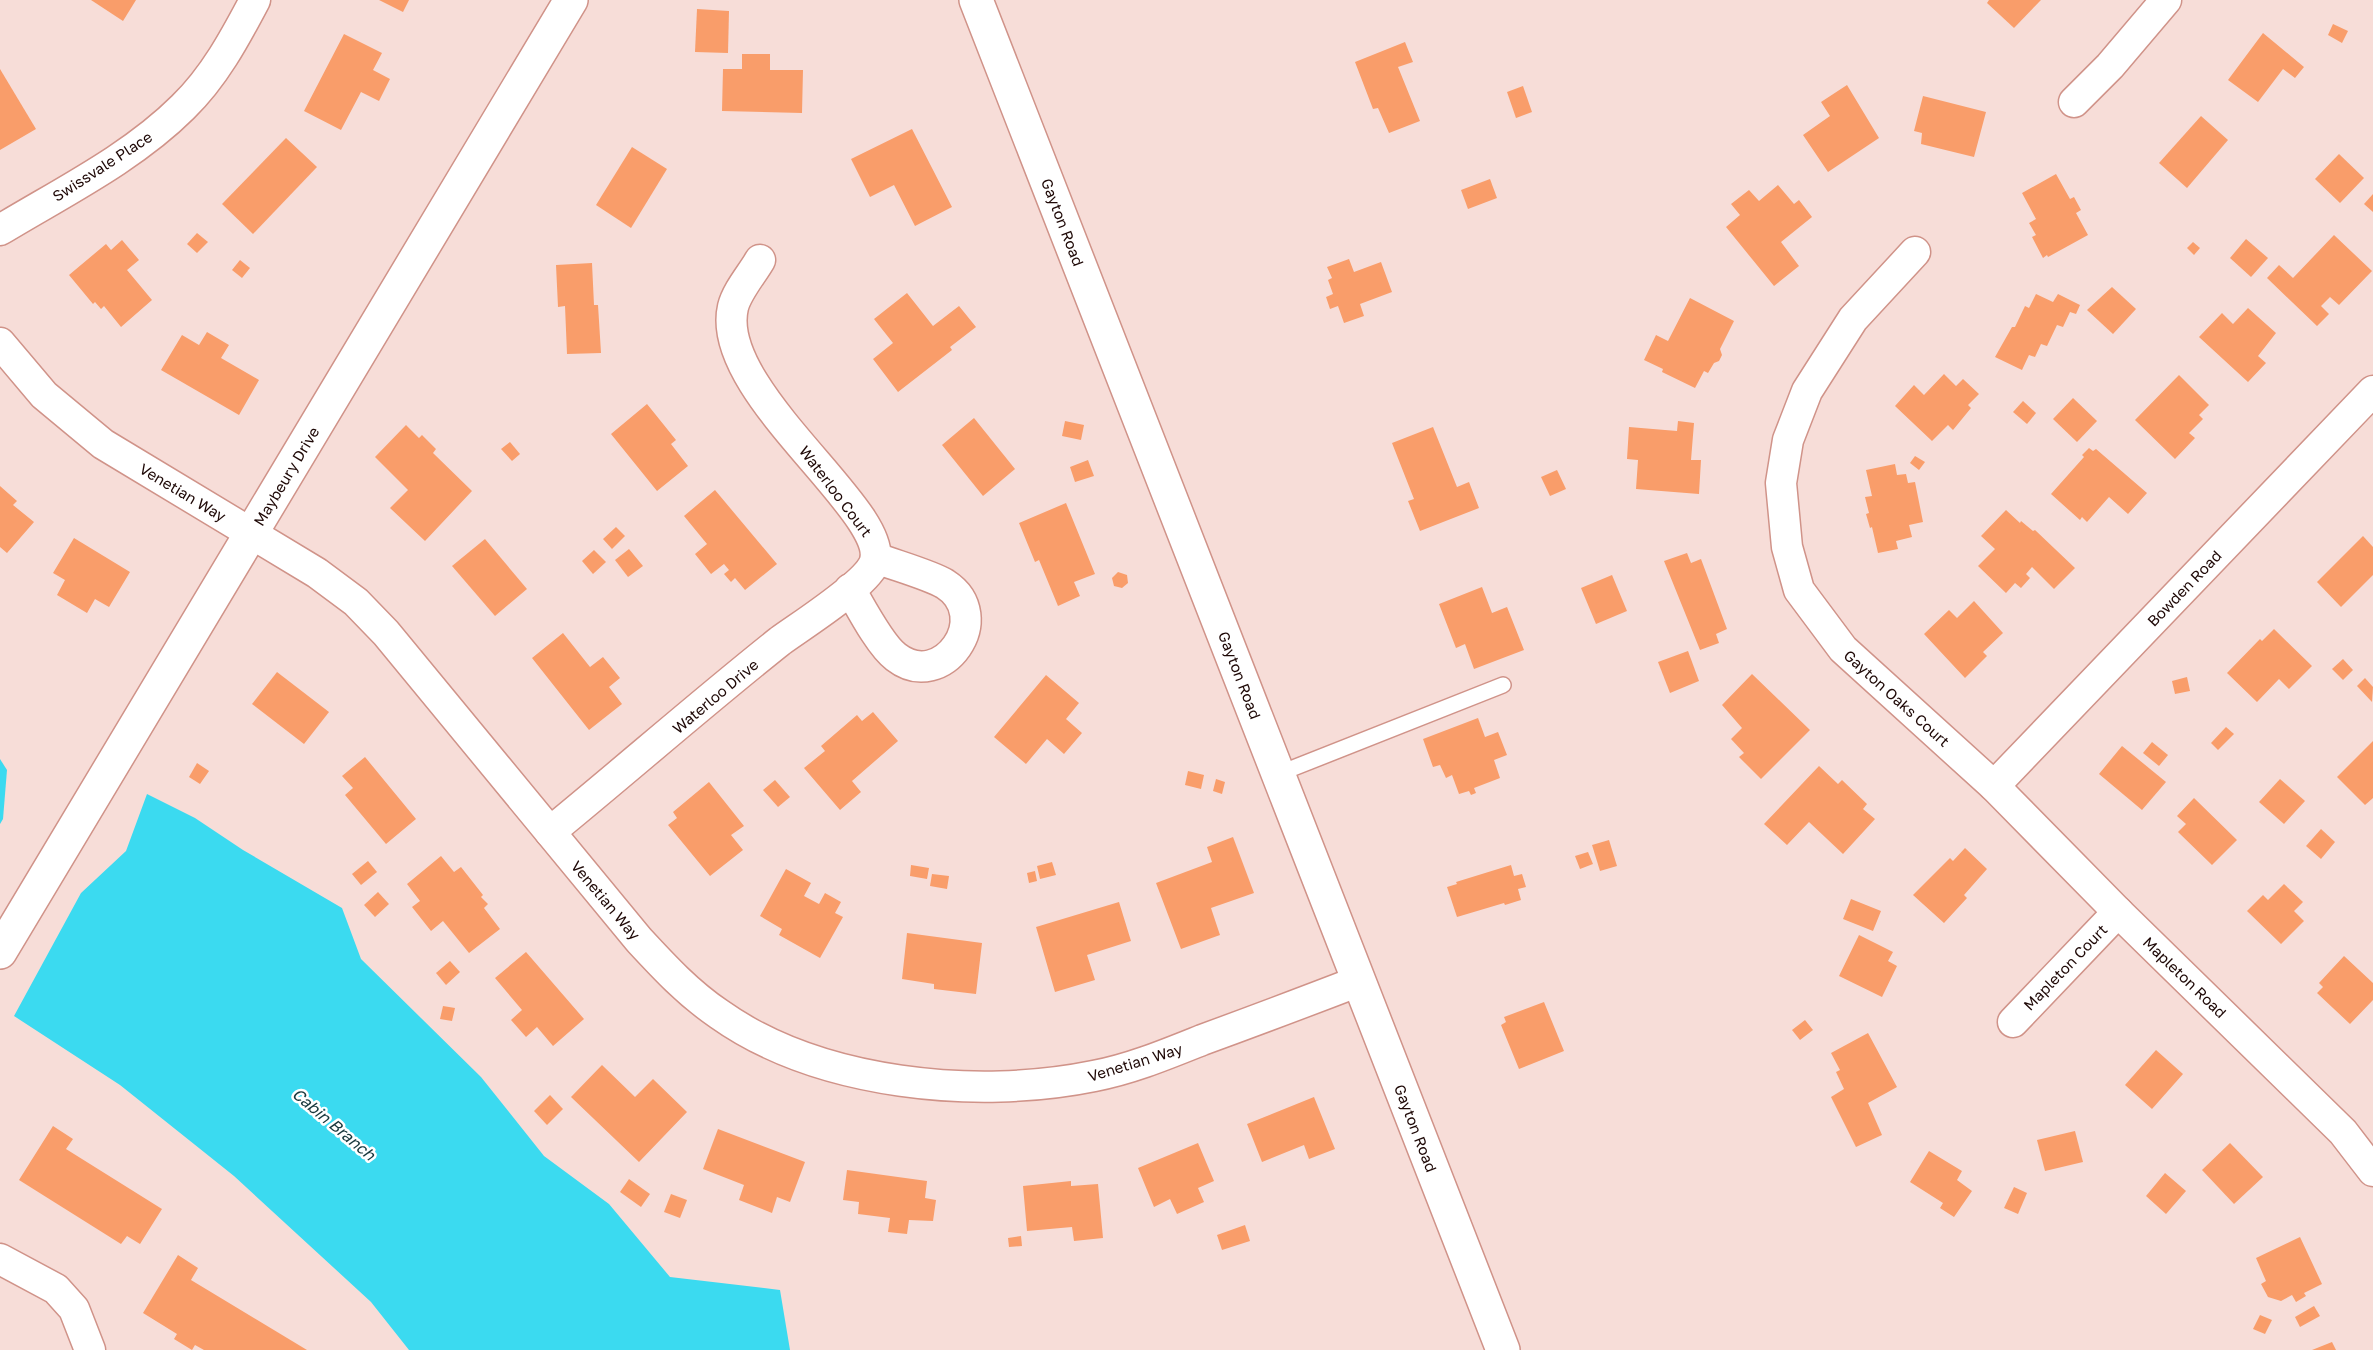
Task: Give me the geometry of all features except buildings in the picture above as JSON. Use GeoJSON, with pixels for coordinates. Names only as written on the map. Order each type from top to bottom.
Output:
{"type":"FeatureCollection","features":[{"type":"Feature","properties":{"kind":"street","name":"Swissvale Place"},"geometry":{"type":"LineString","coordinates":[[0,230],[144,142],[176,114],[207,80],[255,0]]}},
{"type":"Feature","properties":{"kind":"street","name":"Maybeury Drive"},"geometry":{"type":"LineString","coordinates":[[0,952],[571,0]]}},
{"type":"Feature","properties":{"kind":"street","name":"Gayton Road"},"geometry":{"type":"LineString","coordinates":[[976,0],[1503,1350]]}},
{"type":"Feature","properties":{"kind":"street"},"geometry":{"type":"LineString","coordinates":[[2074,102],[2110,66],[2166,0]]}},
{"type":"Feature","properties":{"kind":"street","name":"Gayton Oaks Court"},"geometry":{"type":"LineString","coordinates":[[1915,252],[1853,319],[1807,391],[1788,440],[1781,483],[1787,547],[1799,590],[1843,649],[1994,786]]}},
{"type":"Feature","properties":{"kind":"street","name":"Waterloo Court"},"geometry":{"type":"LineString","coordinates":[[760,260],[734,306],[734,339],[739,357],[770,406],[860,517],[873,539],[876,558]]}},
{"type":"Feature","properties":{"kind":"street","name":"Venetian Way"},"geometry":{"type":"LineString","coordinates":[[0,343],[44,395],[103,444],[317,573],[356,602],[386,633],[639,940],[682,986],[720,1015],[790,1052],[825,1065],[877,1077],[919,1083],[999,1087],[1048,1084],[1096,1076],[1139,1064],[1359,981]]}},
{"type":"Feature","properties":{"kind":"street","name":"Bowden Road"},"geometry":{"type":"LineString","coordinates":[[1994,786],[2373,390]]}},
{"type":"Feature","properties":{"kind":"street"},"geometry":{"type":"LineString","coordinates":[[850,589],[888,650],[897,658],[919,666],[932,665],[944,660],[957,649],[966,630],[966,615],[959,598],[945,584],[876,558]]}},
{"type":"Feature","properties":{"kind":"street","name":"Waterloo Drive"},"geometry":{"type":"LineString","coordinates":[[550,832],[780,642],[868,574],[876,558]]}},
{"type":"Feature","properties":{"kind":"street","name":"Mapleton Road"},"geometry":{"type":"LineString","coordinates":[[1994,786],[2118,912],[2343,1132],[2373,1171]]}},
{"type":"Feature","properties":{"kind":"street","name":"Mapleton Court"},"geometry":{"type":"LineString","coordinates":[[2013,1022],[2118,912]]}},
{"type":"Feature","properties":{"kind":"street"},"geometry":{"type":"LineString","coordinates":[[0,1259],[56,1289],[74,1310],[90,1350]]}},
{"type":"Feature","properties":{"kind":"lane"},"geometry":{"type":"LineString","coordinates":[[1278,774],[1503,685]]}},
{"type":"Feature","properties":{"kind":"water"},"geometry":{"type":"Polygon","coordinates":[[[0,759],[7,770],[3,819],[0,824],[0,759]]]}},
{"type":"Feature","properties":{"kind":"water","name":"Cabin Branch"},"geometry":{"type":"Polygon","coordinates":[[[147,794],[195,818],[243,850],[342,908],[361,959],[481,1077],[544,1156],[609,1204],[670,1277],[780,1290],[790,1350],[409,1350],[371,1302],[234,1176],[120,1085],[14,1016],[81,893],[126,851],[147,794]]]}}]}
